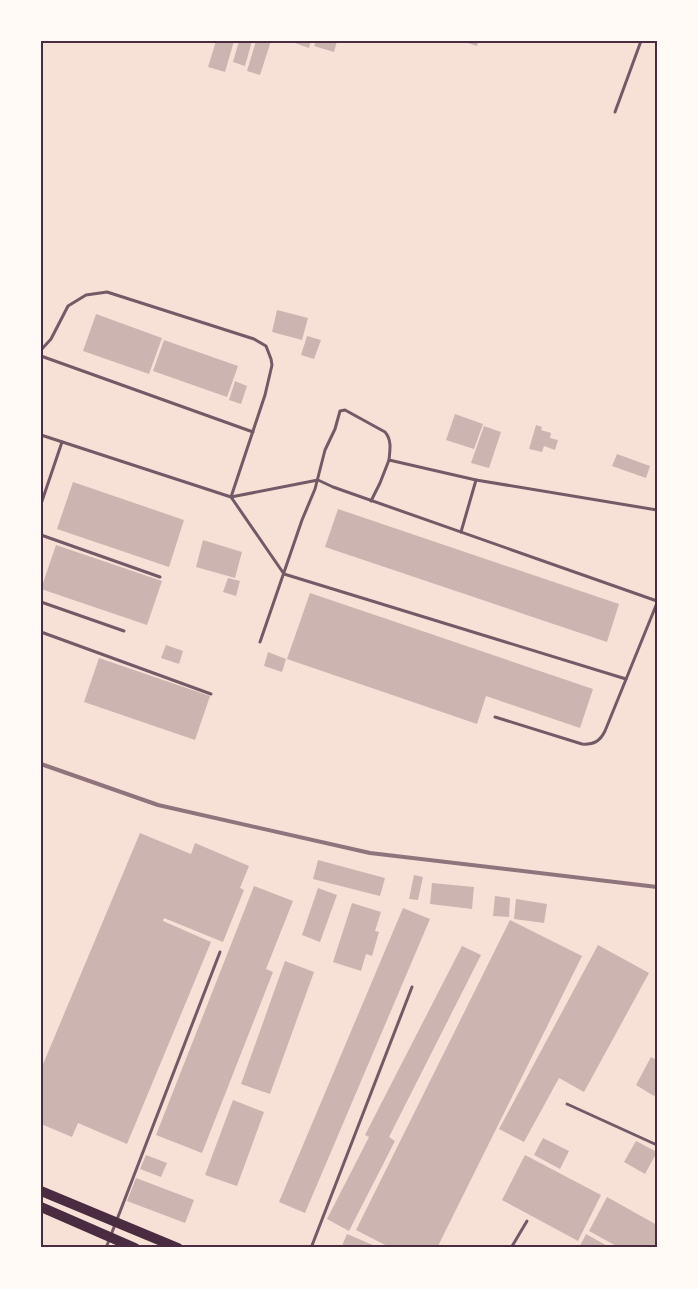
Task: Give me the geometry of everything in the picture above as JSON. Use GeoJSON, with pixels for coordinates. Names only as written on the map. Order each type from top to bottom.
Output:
{"type":"FeatureCollection","features":[{"type":"Feature","properties":{"kind":"highway"},"geometry":{"type":"LineString","coordinates":[[41,1191],[178,1248]]}},
{"type":"Feature","properties":{"kind":"highway"},"geometry":{"type":"LineString","coordinates":[[41,1208],[135,1248]]}},
{"type":"Feature","properties":{"kind":"lane"},"geometry":{"type":"LineString","coordinates":[[615,112],[641,41]]}},
{"type":"Feature","properties":{"kind":"lane"},"geometry":{"type":"LineString","coordinates":[[41,350],[51,339],[68,306],[86,295],[106,292],[254,339],[266,346],[272,365],[265,395],[232,497]]}},
{"type":"Feature","properties":{"kind":"lane"},"geometry":{"type":"LineString","coordinates":[[41,356],[253,432]]}},
{"type":"Feature","properties":{"kind":"lane"},"geometry":{"type":"LineString","coordinates":[[260,642],[302,520],[318,480],[325,450],[342,410],[385,432],[389,437],[391,444],[389,460],[371,501]]}},
{"type":"Feature","properties":{"kind":"lane"},"geometry":{"type":"LineString","coordinates":[[41,436],[232,497],[318,480],[371,501],[657,602],[602,737],[598,741],[592,744],[582,744],[496,718]]}},
{"type":"Feature","properties":{"kind":"lane"},"geometry":{"type":"LineString","coordinates":[[41,504],[62,442]]}},
{"type":"Feature","properties":{"kind":"lane"},"geometry":{"type":"LineString","coordinates":[[389,460],[476,480],[657,510]]}},
{"type":"Feature","properties":{"kind":"lane"},"geometry":{"type":"LineString","coordinates":[[461,532],[476,480]]}},
{"type":"Feature","properties":{"kind":"lane"},"geometry":{"type":"LineString","coordinates":[[232,497],[284,574],[626,679]]}},
{"type":"Feature","properties":{"kind":"lane"},"geometry":{"type":"LineString","coordinates":[[41,535],[160,577]]}},
{"type":"Feature","properties":{"kind":"lane"},"geometry":{"type":"LineString","coordinates":[[41,602],[124,631]]}},
{"type":"Feature","properties":{"kind":"lane"},"geometry":{"type":"LineString","coordinates":[[41,632],[211,694]]}},
{"type":"Feature","properties":{"kind":"lane"},"geometry":{"type":"LineString","coordinates":[[106,1248],[220,952]]}},
{"type":"Feature","properties":{"kind":"lane"},"geometry":{"type":"LineString","coordinates":[[311,1248],[412,987]]}},
{"type":"Feature","properties":{"kind":"lane"},"geometry":{"type":"LineString","coordinates":[[567,1104],[657,1145]]}},
{"type":"Feature","properties":{"kind":"lane"},"geometry":{"type":"LineString","coordinates":[[511,1248],[527,1221]]}},
{"type":"Feature","properties":{"kind":"building"},"geometry":{"type":"Polygon","coordinates":[[[216,41],[234,41],[225,72],[208,67],[216,41]]]}},
{"type":"Feature","properties":{"kind":"building"},"geometry":{"type":"Polygon","coordinates":[[[239,41],[252,41],[245,66],[233,62],[239,41]]]}},
{"type":"Feature","properties":{"kind":"building"},"geometry":{"type":"Polygon","coordinates":[[[256,41],[271,41],[260,75],[247,71],[256,41]]]}},
{"type":"Feature","properties":{"kind":"building"},"geometry":{"type":"Polygon","coordinates":[[[289,41],[311,41],[309,48],[289,41]]]}},
{"type":"Feature","properties":{"kind":"building"},"geometry":{"type":"Polygon","coordinates":[[[316,41],[337,41],[334,52],[314,46],[316,41]]]}},
{"type":"Feature","properties":{"kind":"building"},"geometry":{"type":"Polygon","coordinates":[[[462,41],[478,41],[477,46],[462,41]]]}},
{"type":"Feature","properties":{"kind":"building"},"geometry":{"type":"Polygon","coordinates":[[[277,310],[308,318],[302,340],[272,332],[277,310]]]}},
{"type":"Feature","properties":{"kind":"building"},"geometry":{"type":"Polygon","coordinates":[[[96,314],[162,338],[149,374],[83,351],[96,314]]]}},
{"type":"Feature","properties":{"kind":"building"},"geometry":{"type":"Polygon","coordinates":[[[307,336],[321,340],[314,359],[301,355],[307,336]]]}},
{"type":"Feature","properties":{"kind":"building"},"geometry":{"type":"Polygon","coordinates":[[[164,340],[238,366],[227,397],[153,371],[164,340]]]}},
{"type":"Feature","properties":{"kind":"building"},"geometry":{"type":"Polygon","coordinates":[[[235,381],[247,386],[241,404],[229,400],[235,381]]]}},
{"type":"Feature","properties":{"kind":"building"},"geometry":{"type":"Polygon","coordinates":[[[455,414],[483,424],[474,449],[446,440],[455,414]]]}},
{"type":"Feature","properties":{"kind":"building"},"geometry":{"type":"Polygon","coordinates":[[[536,425],[542,427],[541,430],[551,433],[550,438],[558,440],[555,450],[544,446],[542,452],[529,449],[536,425]]]}},
{"type":"Feature","properties":{"kind":"building"},"geometry":{"type":"Polygon","coordinates":[[[484,426],[501,432],[489,468],[471,463],[484,426]]]}},
{"type":"Feature","properties":{"kind":"building"},"geometry":{"type":"Polygon","coordinates":[[[617,454],[650,466],[646,478],[612,466],[617,454]]]}},
{"type":"Feature","properties":{"kind":"building"},"geometry":{"type":"Polygon","coordinates":[[[73,482],[184,520],[169,567],[57,529],[73,482]]]}},
{"type":"Feature","properties":{"kind":"building"},"geometry":{"type":"Polygon","coordinates":[[[338,509],[619,604],[607,642],[325,547],[338,509]]]}},
{"type":"Feature","properties":{"kind":"building"},"geometry":{"type":"Polygon","coordinates":[[[203,540],[242,552],[235,578],[196,567],[203,540]]]}},
{"type":"Feature","properties":{"kind":"building"},"geometry":{"type":"Polygon","coordinates":[[[56,545],[162,581],[147,625],[41,589],[56,545]]]}},
{"type":"Feature","properties":{"kind":"building"},"geometry":{"type":"Polygon","coordinates":[[[228,578],[240,581],[236,596],[223,592],[228,578]]]}},
{"type":"Feature","properties":{"kind":"building"},"geometry":{"type":"Polygon","coordinates":[[[310,593],[593,689],[580,728],[486,696],[477,724],[287,659],[310,593]]]}},
{"type":"Feature","properties":{"kind":"building"},"geometry":{"type":"Polygon","coordinates":[[[166,645],[183,651],[179,664],[161,658],[166,645]]]}},
{"type":"Feature","properties":{"kind":"building"},"geometry":{"type":"Polygon","coordinates":[[[268,652],[286,659],[282,672],[264,666],[268,652]]]}},
{"type":"Feature","properties":{"kind":"building"},"geometry":{"type":"Polygon","coordinates":[[[99,658],[210,696],[195,740],[84,702],[99,658]]]}},
{"type":"Feature","properties":{"kind":"building"},"geometry":{"type":"Polygon","coordinates":[[[140,833],[191,854],[195,843],[249,866],[240,888],[244,890],[223,942],[164,918],[163,921],[211,942],[127,1144],[78,1123],[72,1137],[41,1124],[41,1069],[140,833]]]}},
{"type":"Feature","properties":{"kind":"building"},"geometry":{"type":"Polygon","coordinates":[[[318,860],[385,878],[380,896],[313,879],[318,860]]]}},
{"type":"Feature","properties":{"kind":"building"},"geometry":{"type":"Polygon","coordinates":[[[414,875],[423,877],[418,900],[409,899],[414,875]]]}},
{"type":"Feature","properties":{"kind":"building"},"geometry":{"type":"Polygon","coordinates":[[[432,883],[474,887],[472,909],[430,904],[432,883]]]}},
{"type":"Feature","properties":{"kind":"building"},"geometry":{"type":"Polygon","coordinates":[[[254,886],[293,901],[266,969],[273,972],[202,1153],[156,1135],[254,886]]]}},
{"type":"Feature","properties":{"kind":"building"},"geometry":{"type":"Polygon","coordinates":[[[318,888],[337,895],[320,942],[302,935],[318,888]]]}},
{"type":"Feature","properties":{"kind":"building"},"geometry":{"type":"Polygon","coordinates":[[[495,896],[510,898],[509,917],[493,916],[495,896]]]}},
{"type":"Feature","properties":{"kind":"building"},"geometry":{"type":"Polygon","coordinates":[[[516,899],[547,904],[544,923],[514,919],[516,899]]]}},
{"type":"Feature","properties":{"kind":"building"},"geometry":{"type":"Polygon","coordinates":[[[352,903],[381,912],[375,931],[379,932],[372,956],[366,954],[361,971],[333,962],[352,903]]]}},
{"type":"Feature","properties":{"kind":"building"},"geometry":{"type":"Polygon","coordinates":[[[403,908],[430,919],[305,1213],[279,1202],[403,908]]]}},
{"type":"Feature","properties":{"kind":"building"},"geometry":{"type":"Polygon","coordinates":[[[510,920],[582,956],[437,1248],[391,1248],[356,1230],[510,920]]]}},
{"type":"Feature","properties":{"kind":"building"},"geometry":{"type":"Polygon","coordinates":[[[598,945],[649,973],[584,1092],[559,1078],[524,1142],[499,1129],[598,945]]]}},
{"type":"Feature","properties":{"kind":"building"},"geometry":{"type":"Polygon","coordinates":[[[462,946],[481,955],[389,1137],[395,1141],[349,1231],[327,1219],[369,1137],[365,1135],[462,946]]]}},
{"type":"Feature","properties":{"kind":"building"},"geometry":{"type":"Polygon","coordinates":[[[285,961],[314,972],[270,1094],[241,1084],[285,961]]]}},
{"type":"Feature","properties":{"kind":"building"},"geometry":{"type":"Polygon","coordinates":[[[651,1057],[657,1060],[657,1091],[654,1096],[636,1085],[651,1057]]]}},
{"type":"Feature","properties":{"kind":"building"},"geometry":{"type":"Polygon","coordinates":[[[233,1100],[264,1112],[237,1186],[205,1175],[233,1100]]]}},
{"type":"Feature","properties":{"kind":"building"},"geometry":{"type":"Polygon","coordinates":[[[543,1138],[569,1151],[560,1169],[534,1155],[543,1138]]]}},
{"type":"Feature","properties":{"kind":"building"},"geometry":{"type":"Polygon","coordinates":[[[636,1141],[657,1152],[645,1174],[624,1162],[636,1141]]]}},
{"type":"Feature","properties":{"kind":"building"},"geometry":{"type":"Polygon","coordinates":[[[146,1155],[167,1163],[161,1177],[140,1169],[146,1155]]]}},
{"type":"Feature","properties":{"kind":"building"},"geometry":{"type":"Polygon","coordinates":[[[525,1155],[601,1195],[578,1241],[502,1200],[525,1155]]]}},
{"type":"Feature","properties":{"kind":"building"},"geometry":{"type":"Polygon","coordinates":[[[136,1178],[194,1200],[185,1223],[127,1201],[136,1178]]]}},
{"type":"Feature","properties":{"kind":"building"},"geometry":{"type":"Polygon","coordinates":[[[607,1197],[657,1225],[657,1248],[620,1248],[589,1231],[607,1197]]]}},
{"type":"Feature","properties":{"kind":"building"},"geometry":{"type":"Polygon","coordinates":[[[347,1234],[373,1245],[372,1248],[341,1248],[347,1234]]]}},
{"type":"Feature","properties":{"kind":"building"},"geometry":{"type":"Polygon","coordinates":[[[586,1234],[611,1248],[579,1248],[586,1234]]]}},
{"type":"Feature","properties":{"kind":"railway"},"geometry":{"type":"LineString","coordinates":[[41,764],[158,805],[370,853],[657,887]]}}]}
